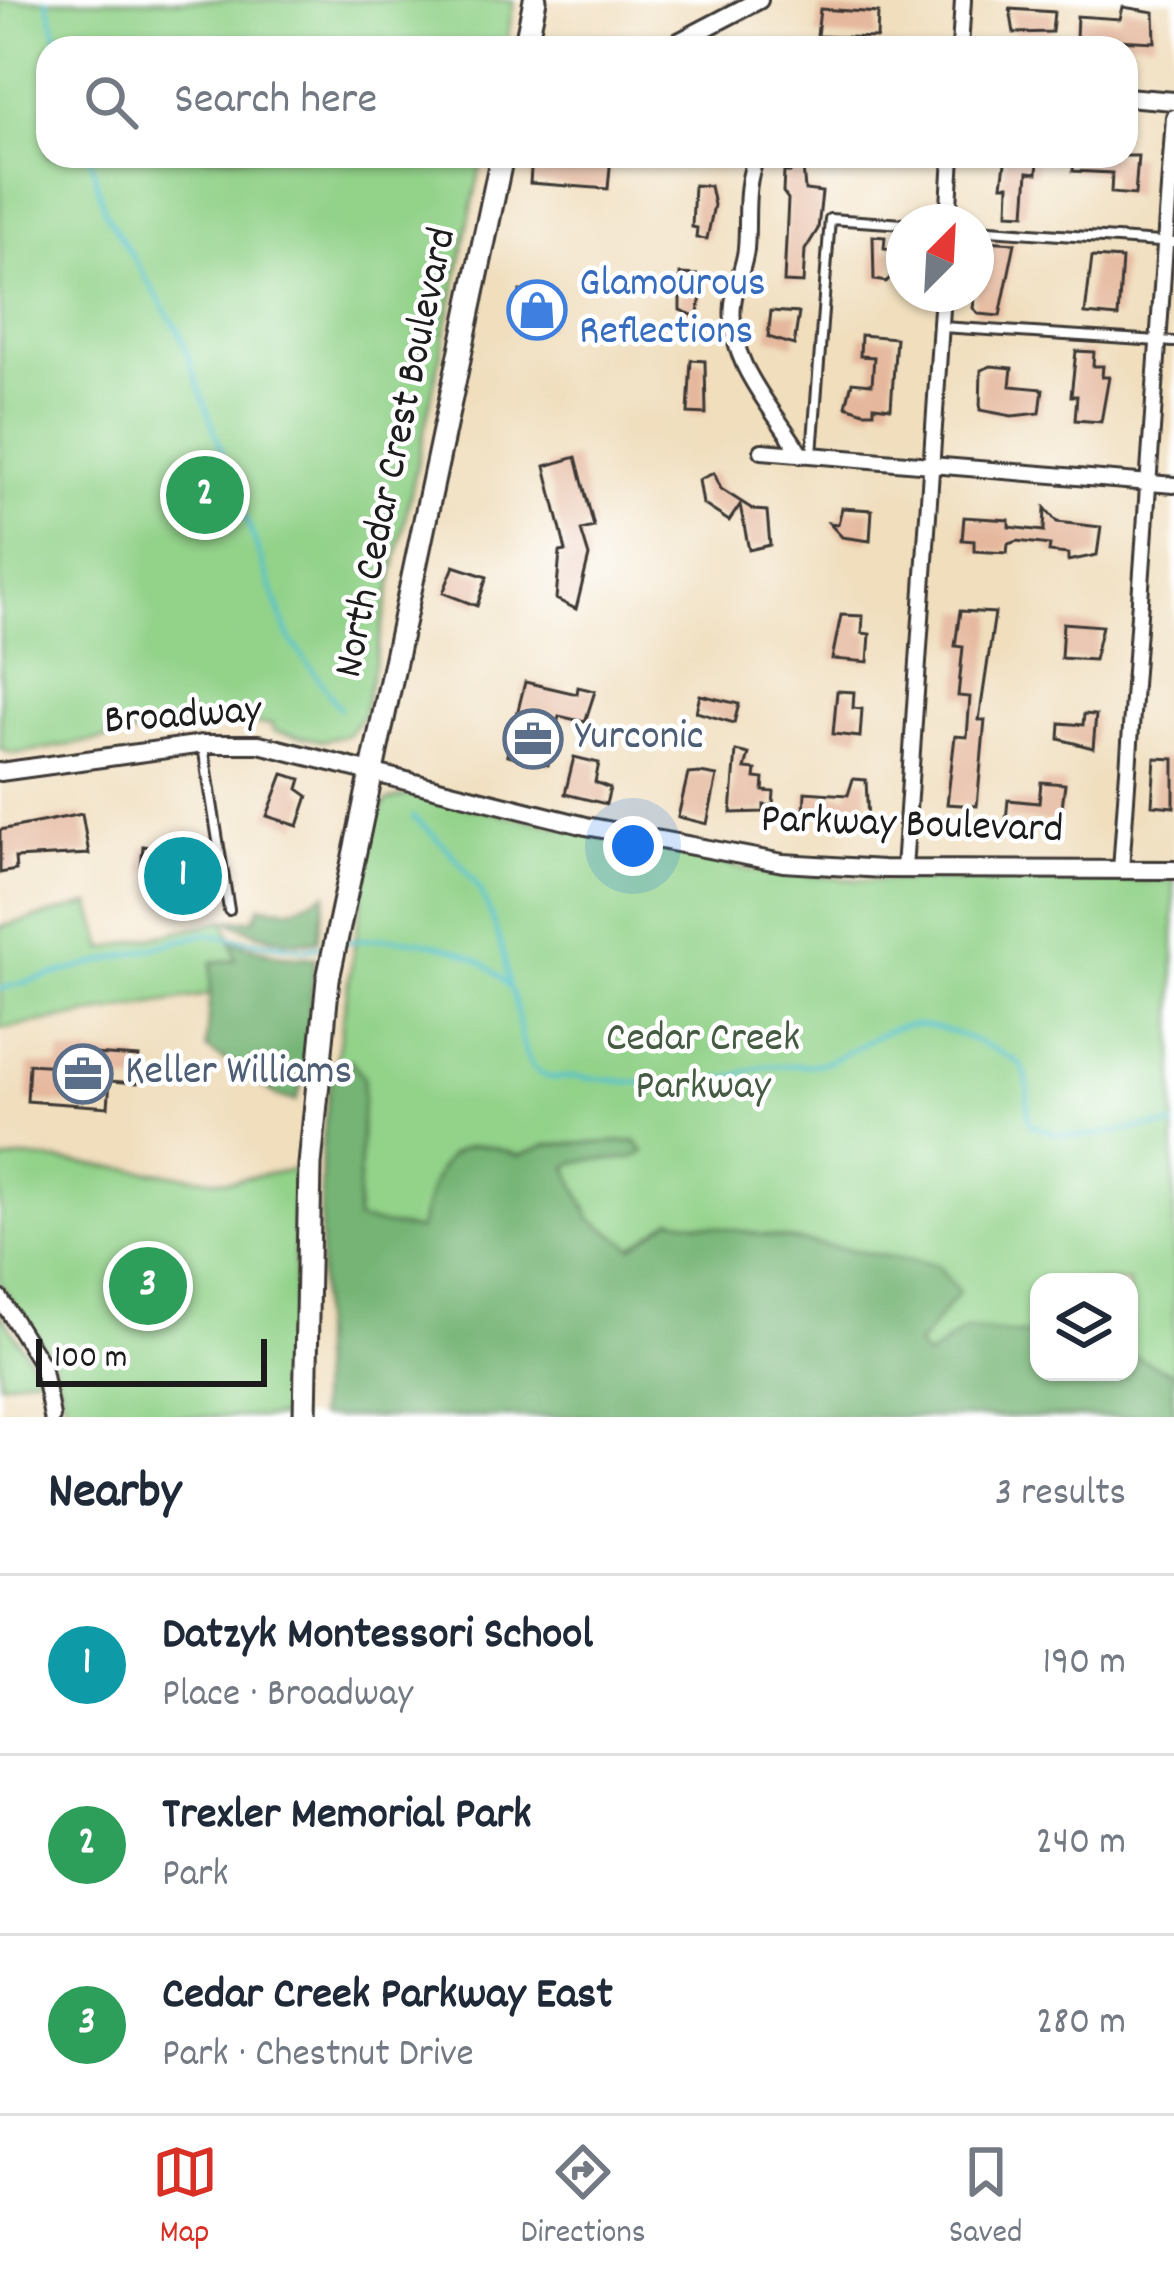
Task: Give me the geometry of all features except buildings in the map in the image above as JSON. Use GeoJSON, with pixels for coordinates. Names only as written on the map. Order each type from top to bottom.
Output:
{"type":"FeatureCollection","features":[{"type":"Feature","properties":{"kind":"main road"},"geometry":{"type":"LineString","coordinates":[[528,36],[535,0]]}},
{"type":"Feature","properties":{"kind":"main road","name":"North Cedar Crest Boulevard"},"geometry":{"type":"LineString","coordinates":[[305,1417],[310,1165],[328,979],[369,767],[499,168]]}},
{"type":"Feature","properties":{"kind":"street"},"geometry":{"type":"LineString","coordinates":[[705,36],[759,0]]}},
{"type":"Feature","properties":{"kind":"street"},"geometry":{"type":"LineString","coordinates":[[961,36],[963,0]]}},
{"type":"Feature","properties":{"kind":"street"},"geometry":{"type":"LineString","coordinates":[[1138,98],[1174,101]]}},
{"type":"Feature","properties":{"kind":"street"},"geometry":{"type":"LineString","coordinates":[[1121,870],[1147,483],[1166,341],[1174,117]]}},
{"type":"Feature","properties":{"kind":"street"},"geometry":{"type":"LineString","coordinates":[[752,168],[746,258],[733,304],[734,327],[752,385],[807,455]]}},
{"type":"Feature","properties":{"kind":"street"},"geometry":{"type":"LineString","coordinates":[[949,204],[951,168]]}},
{"type":"Feature","properties":{"kind":"street"},"geometry":{"type":"LineString","coordinates":[[904,869],[942,312]]}},
{"type":"Feature","properties":{"kind":"street"},"geometry":{"type":"LineString","coordinates":[[762,451],[1174,485]]}},
{"type":"Feature","properties":{"kind":"street","name":"Broadway"},"geometry":{"type":"LineString","coordinates":[[0,772],[203,744],[260,743],[369,767]]}},
{"type":"Feature","properties":{"kind":"street","name":"Parkway Boulevard"},"geometry":{"type":"LineString","coordinates":[[369,767],[662,842],[783,863],[904,869],[1174,870]]}},
{"type":"Feature","properties":{"kind":"street"},"geometry":{"type":"LineString","coordinates":[[0,1298],[47,1376],[52,1417]]}},
{"type":"Feature","properties":{"kind":"lane"},"geometry":{"type":"LineString","coordinates":[[807,455],[830,219],[886,223]]}},
{"type":"Feature","properties":{"kind":"lane"},"geometry":{"type":"LineString","coordinates":[[994,230],[1169,243]]}},
{"type":"Feature","properties":{"kind":"lane"},"geometry":{"type":"LineString","coordinates":[[941,327],[1166,341]]}},
{"type":"Feature","properties":{"kind":"lane"},"geometry":{"type":"LineString","coordinates":[[203,744],[229,910]]}},
{"type":"Feature","properties":{"kind":"green space"},"geometry":{"type":"Polygon","coordinates":[[[0,0],[514,0],[508,36],[36,36],[36,168],[480,168],[363,716],[348,735],[323,741],[273,731],[272,724],[197,724],[14,754],[0,749],[0,0]]]}},
{"type":"Feature","properties":{"kind":"green space","name":"Cedar Creek Parkway"},"geometry":{"type":"Polygon","coordinates":[[[411,794],[755,871],[859,880],[1174,881],[1174,1374],[1138,1358],[1138,1273],[1030,1273],[1030,1335],[966,1329],[926,1359],[917,1347],[935,1321],[428,1242],[352,1237],[322,1149],[375,818],[387,801],[411,794]]]}},
{"type":"Feature","properties":{"kind":"green space"},"geometry":{"type":"Polygon","coordinates":[[[326,893],[318,940],[283,940],[225,920],[254,920],[260,906],[292,909],[326,893]]]}},
{"type":"Feature","properties":{"kind":"green space"},"geometry":{"type":"Polygon","coordinates":[[[90,904],[104,949],[225,920],[237,960],[212,962],[213,994],[0,1029],[0,927],[90,904]]]}},
{"type":"Feature","properties":{"kind":"green space"},"geometry":{"type":"Polygon","coordinates":[[[231,941],[281,956],[315,958],[304,1078],[296,1101],[279,1097],[206,1048],[212,962],[236,960],[231,941]]]}},
{"type":"Feature","properties":{"kind":"green space"},"geometry":{"type":"Polygon","coordinates":[[[351,1060],[364,1077],[357,1220],[419,1230],[438,1172],[459,1150],[494,1148],[519,1156],[547,1145],[636,1141],[644,1152],[635,1157],[586,1160],[567,1167],[591,1219],[633,1247],[672,1219],[937,1265],[959,1292],[917,1346],[926,1358],[966,1329],[1030,1335],[1030,1381],[1138,1381],[1138,1358],[1174,1374],[1174,1417],[318,1417],[322,1149],[332,1064],[351,1060]]]}},
{"type":"Feature","properties":{"kind":"green space"},"geometry":{"type":"Polygon","coordinates":[[[26,1157],[229,1181],[296,1169],[292,1417],[150,1417],[66,1408],[53,1362],[0,1283],[0,1162],[26,1157]]]}},
{"type":"Feature","properties":{"kind":"green space"},"geometry":{"type":"Polygon","coordinates":[[[0,1312],[40,1374],[0,1383],[0,1312]]]}},
{"type":"Feature","properties":{"kind":"waterway"},"geometry":{"type":"LineString","coordinates":[[47,0],[57,36]]}},
{"type":"Feature","properties":{"kind":"waterway"},"geometry":{"type":"LineString","coordinates":[[93,168],[104,210],[179,332],[289,637],[340,709]]}},
{"type":"Feature","properties":{"kind":"waterway"},"geometry":{"type":"LineString","coordinates":[[413,817],[452,853],[479,890],[497,931],[509,983]]}},
{"type":"Feature","properties":{"kind":"waterway"},"geometry":{"type":"LineString","coordinates":[[0,989],[205,934],[305,949],[328,945]]}},
{"type":"Feature","properties":{"kind":"waterway"},"geometry":{"type":"LineString","coordinates":[[345,942],[409,940],[474,958],[507,985],[530,1064],[552,1078],[706,1081],[769,1066],[823,1063],[893,1029],[928,1026],[981,1043],[1018,1062],[1026,1076],[1030,1124],[1085,1136],[1174,1126]]}},
{"type":"Feature","properties":{"kind":"place","name":"Glamourous Reflections"},"geometry":{"type":"Point","coordinates":[537,310]}},
{"type":"Feature","properties":{"kind":"place","name":"Trexler Memorial Park"},"geometry":{"type":"Point","coordinates":[205,495]}},
{"type":"Feature","properties":{"kind":"place","name":"Yurconic"},"geometry":{"type":"Point","coordinates":[533,739]}},
{"type":"Feature","properties":{"kind":"place","name":"Datzyk Montessori School"},"geometry":{"type":"Point","coordinates":[183,876]}},
{"type":"Feature","properties":{"kind":"place","name":"Keller Williams"},"geometry":{"type":"Point","coordinates":[83,1074]}},
{"type":"Feature","properties":{"kind":"place","name":"Cedar Creek Parkway East"},"geometry":{"type":"Point","coordinates":[148,1286]}}]}
